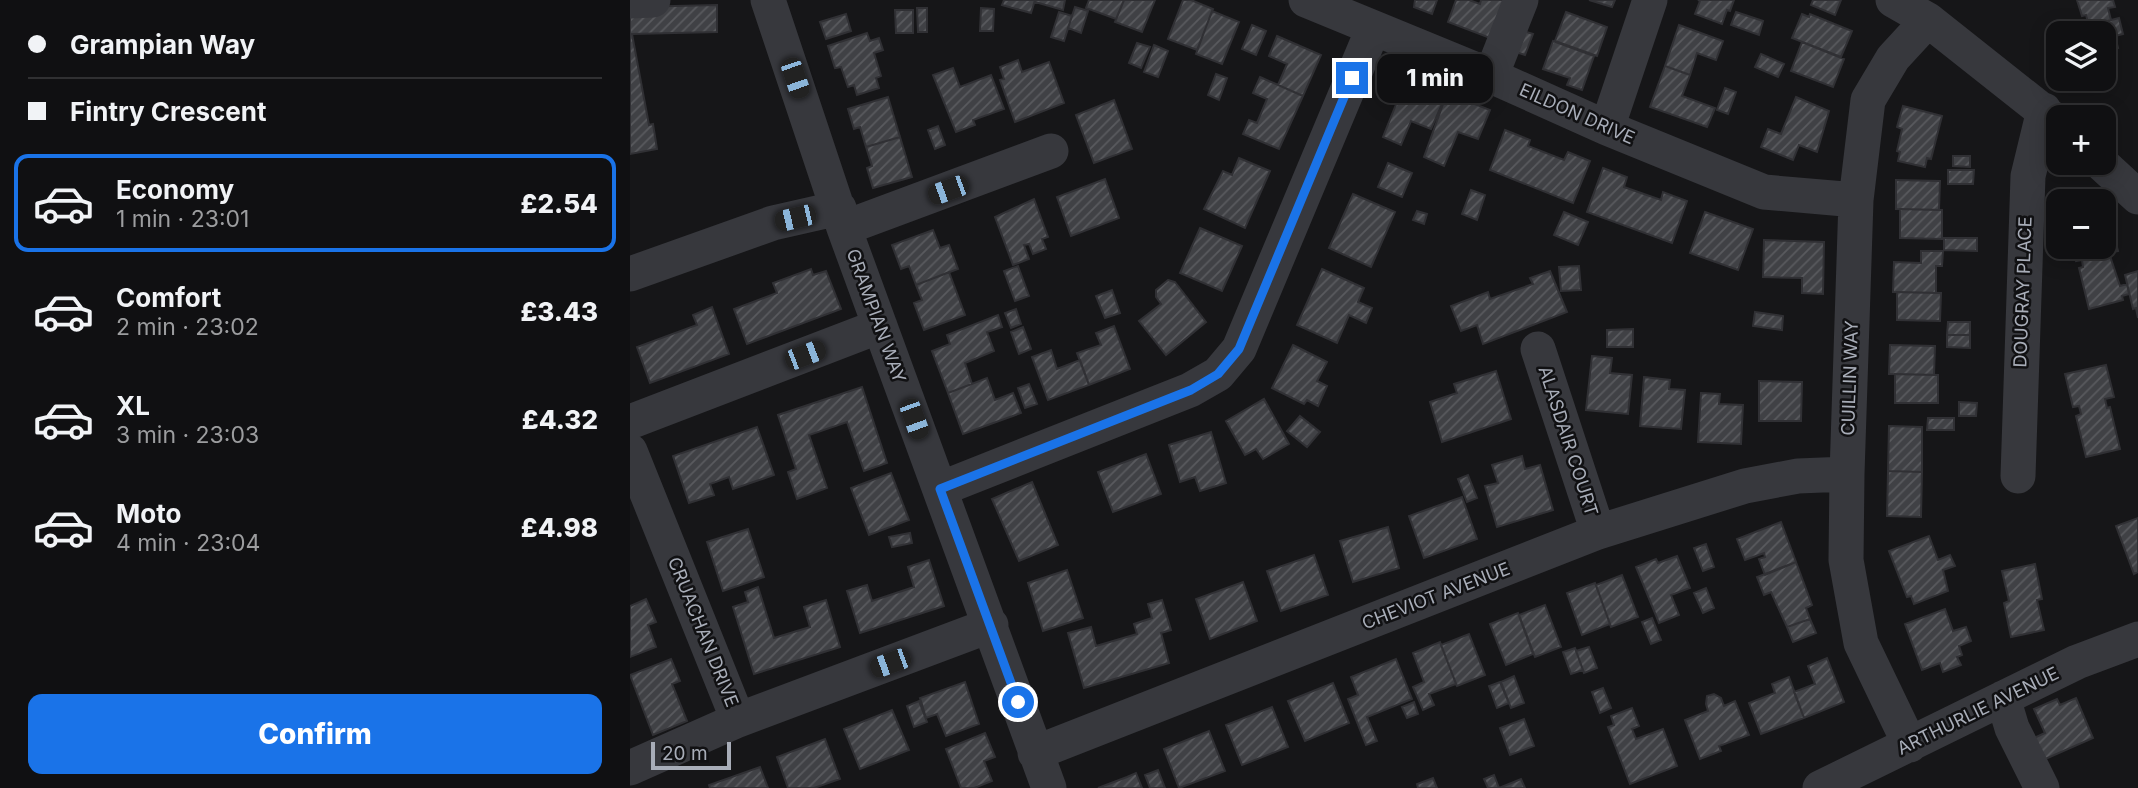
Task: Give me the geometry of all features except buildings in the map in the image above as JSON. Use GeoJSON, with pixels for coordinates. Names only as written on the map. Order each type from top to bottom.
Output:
{"type":"FeatureCollection","features":[{"type":"Feature","properties":{"kind":"street"},"geometry":{"type":"LineString","coordinates":[[630,1],[653,0]]}},
{"type":"Feature","properties":{"kind":"street","name":"GRAMPIAN WAY"},"geometry":{"type":"LineString","coordinates":[[768,0],[880,326],[1049,788]]}},
{"type":"Feature","properties":{"kind":"street","name":"EILDON DRIVE"},"geometry":{"type":"LineString","coordinates":[[1306,0],[1491,76],[1607,128],[1764,191],[1856,200]]}},
{"type":"Feature","properties":{"kind":"street"},"geometry":{"type":"LineString","coordinates":[[1491,76],[1521,0]]}},
{"type":"Feature","properties":{"kind":"street"},"geometry":{"type":"LineString","coordinates":[[1607,128],[1650,0]]}},
{"type":"Feature","properties":{"kind":"street"},"geometry":{"type":"LineString","coordinates":[[1893,0],[1928,20],[2046,112]]}},
{"type":"Feature","properties":{"kind":"street","name":"CUILLIN WAY"},"geometry":{"type":"LineString","coordinates":[[1910,745],[1861,643],[1846,561],[1847,474],[1856,200],[1868,100],[1893,58],[1928,20]]}},
{"type":"Feature","properties":{"kind":"street"},"geometry":{"type":"LineString","coordinates":[[940,489],[1191,390],[1218,374],[1239,349],[1373,29]]}},
{"type":"Feature","properties":{"kind":"street","name":"DOUGRAY PLACE"},"geometry":{"type":"LineString","coordinates":[[2018,476],[2028,176],[2046,129]]}},
{"type":"Feature","properties":{"kind":"street"},"geometry":{"type":"LineString","coordinates":[[630,274],[773,223],[842,218],[1051,151]]}},
{"type":"Feature","properties":{"kind":"street"},"geometry":{"type":"LineString","coordinates":[[2114,175],[2138,197]]}},
{"type":"Feature","properties":{"kind":"street"},"geometry":{"type":"LineString","coordinates":[[630,422],[880,326]]}},
{"type":"Feature","properties":{"kind":"street","name":"ALASDAIR COURT"},"geometry":{"type":"LineString","coordinates":[[1538,349],[1598,532]]}},
{"type":"Feature","properties":{"kind":"street","name":"CRUACHAN DRIVE"},"geometry":{"type":"LineString","coordinates":[[630,451],[738,720],[991,625]]}},
{"type":"Feature","properties":{"kind":"street","name":"CHEVIOT AVENUE"},"geometry":{"type":"LineString","coordinates":[[1035,753],[1598,532],[1745,486],[1798,476],[1847,474]]}},
{"type":"Feature","properties":{"kind":"street","name":"ARTHURLIE AVENUE"},"geometry":{"type":"LineString","coordinates":[[1821,788],[2077,662],[2138,639]]}},
{"type":"Feature","properties":{"kind":"street"},"geometry":{"type":"LineString","coordinates":[[2003,698],[2012,728],[2042,788]]}},
{"type":"Feature","properties":{"kind":"street"},"geometry":{"type":"LineString","coordinates":[[630,768],[738,720]]}},
{"type":"Feature","properties":{"kind":"route"},"geometry":{"type":"LineString","coordinates":[[1018,702],[940,489],[1191,390],[1218,374],[1239,349],[1352,78]]}}]}
